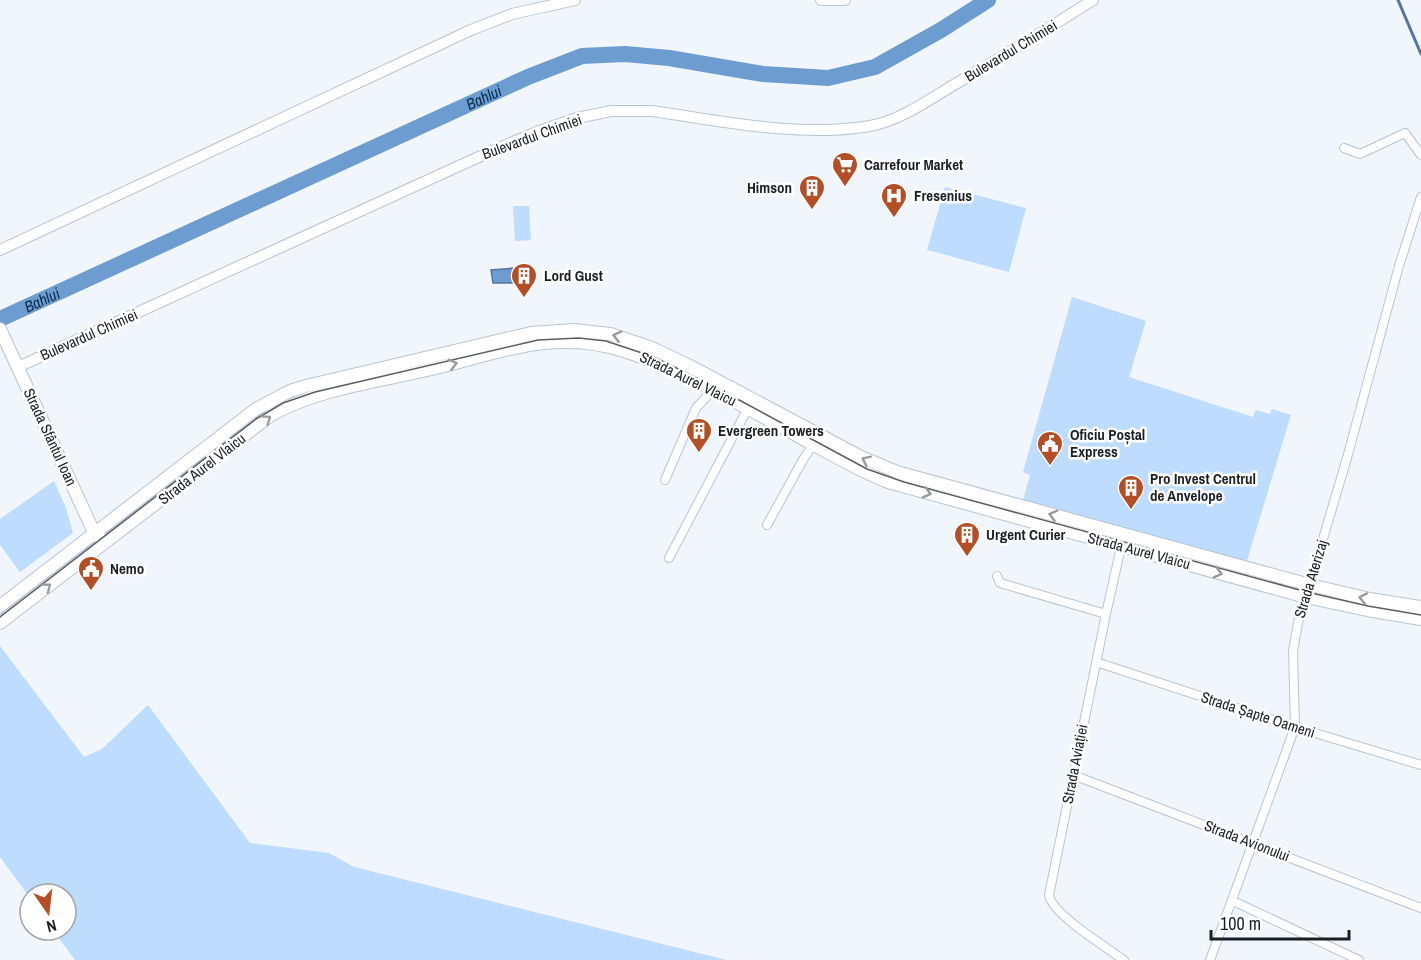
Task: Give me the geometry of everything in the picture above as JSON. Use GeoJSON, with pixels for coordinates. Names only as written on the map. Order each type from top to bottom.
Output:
{"type":"FeatureCollection","features":[{"type":"Feature","properties":{"kind":"main road","name":"Strada Sfântul Ioan"},"geometry":{"type":"LineString","coordinates":[[0,329],[96,533],[104,544]]}},
{"type":"Feature","properties":{"kind":"main road","name":"Strada Aurel Vlaicu"},"geometry":{"type":"LineString","coordinates":[[0,606],[256,409],[281,395],[306,386],[531,333],[574,330],[610,334],[632,340],[692,367],[750,404]]}},
{"type":"Feature","properties":{"kind":"main road","name":"Strada Aurel Vlaicu"},"geometry":{"type":"LineString","coordinates":[[0,623],[271,415],[310,397],[520,348],[564,342],[593,343],[633,353],[713,390],[794,423],[860,470],[888,482],[1123,540],[1308,591],[1357,608],[1421,619]]}},
{"type":"Feature","properties":{"kind":"main road","name":"Strada Aurel Vlaicu"},"geometry":{"type":"LineString","coordinates":[[1308,591],[1421,607]]}},
{"type":"Feature","properties":{"kind":"street"},"geometry":{"type":"LineString","coordinates":[[0,250],[471,30],[512,14],[575,0]]}},
{"type":"Feature","properties":{"kind":"street"},"geometry":{"type":"LineString","coordinates":[[821,0],[845,0]]}},
{"type":"Feature","properties":{"kind":"street","name":"Bulevardul Chimiei"},"geometry":{"type":"LineString","coordinates":[[18,367],[494,150],[578,118],[632,110],[792,129],[871,126],[890,120],[926,102],[1093,0]]}},
{"type":"Feature","properties":{"kind":"street"},"geometry":{"type":"LineString","coordinates":[[1344,148],[1360,154],[1405,133],[1421,155]]}},
{"type":"Feature","properties":{"kind":"street","name":"Strada Aterizaj"},"geometry":{"type":"LineString","coordinates":[[1210,960],[1295,727],[1293,651],[1298,623],[1347,458],[1399,266],[1421,197]]}},
{"type":"Feature","properties":{"kind":"street"},"geometry":{"type":"LineString","coordinates":[[665,480],[696,408],[713,390]]}},
{"type":"Feature","properties":{"kind":"street"},"geometry":{"type":"LineString","coordinates":[[669,558],[750,404]]}},
{"type":"Feature","properties":{"kind":"street"},"geometry":{"type":"LineString","coordinates":[[767,525],[817,440]]}},
{"type":"Feature","properties":{"kind":"street","name":"Strada Aviației"},"geometry":{"type":"LineString","coordinates":[[1123,540],[1049,895],[1050,902],[1083,931],[1124,960]]}},
{"type":"Feature","properties":{"kind":"street"},"geometry":{"type":"LineString","coordinates":[[997,576],[1000,583],[1106,614]]}},
{"type":"Feature","properties":{"kind":"street","name":"Strada Șapte Oameni"},"geometry":{"type":"LineString","coordinates":[[1096,662],[1295,727],[1421,765]]}},
{"type":"Feature","properties":{"kind":"street","name":"Strada Avionului"},"geometry":{"type":"LineString","coordinates":[[1073,775],[1421,908]]}},
{"type":"Feature","properties":{"kind":"street"},"geometry":{"type":"LineString","coordinates":[[1233,901],[1359,960]]}},
{"type":"Feature","properties":{"kind":"shaded area"},"geometry":{"type":"Polygon","coordinates":[[[945,187],[1026,208],[1009,272],[927,250],[945,187]]]}},
{"type":"Feature","properties":{"kind":"shaded area"},"geometry":{"type":"Polygon","coordinates":[[[513,206],[529,206],[531,240],[515,241],[513,206]]]}},
{"type":"Feature","properties":{"kind":"shaded area"},"geometry":{"type":"Polygon","coordinates":[[[527,267],[534,275],[533,283],[493,283],[491,270],[527,267]]]}},
{"type":"Feature","properties":{"kind":"shaded area"},"geometry":{"type":"Polygon","coordinates":[[[1072,297],[1146,321],[1129,377],[1253,417],[1256,410],[1270,414],[1272,409],[1291,415],[1246,564],[1023,500],[1030,475],[1023,472],[1072,297]]]}},
{"type":"Feature","properties":{"kind":"shaded area"},"geometry":{"type":"Polygon","coordinates":[[[54,481],[66,508],[73,533],[20,572],[0,545],[0,519],[54,481]]]}},
{"type":"Feature","properties":{"kind":"shaded area"},"geometry":{"type":"Polygon","coordinates":[[[0,646],[84,757],[102,749],[148,705],[250,843],[329,853],[354,867],[726,960],[75,960],[62,942],[78,942],[78,882],[18,882],[0,857],[0,646]]]}},
{"type":"Feature","properties":{"kind":"waterway","name":"Bahlui"},"geometry":{"type":"LineString","coordinates":[[0,319],[528,77],[582,56],[625,54],[669,58],[763,74],[828,78],[875,67],[941,30],[988,0]]}},
{"type":"Feature","properties":{"kind":"waterway"},"geometry":{"type":"LineString","coordinates":[[1398,0],[1421,54]]}},
{"type":"Feature","properties":{"kind":"tram line"},"geometry":{"type":"LineString","coordinates":[[0,617],[256,419],[283,403],[315,392],[538,340],[579,338],[606,341],[654,357],[715,387],[867,469],[904,482],[1307,592],[1421,615]]}},
{"type":"Feature","properties":{"kind":"place","name":"Carrefour Market"},"geometry":{"type":"Point","coordinates":[845,188]}},
{"type":"Feature","properties":{"kind":"place","name":"Himson"},"geometry":{"type":"Point","coordinates":[812,211]}},
{"type":"Feature","properties":{"kind":"place","name":"Fresenius"},"geometry":{"type":"Point","coordinates":[894,219]}},
{"type":"Feature","properties":{"kind":"place","name":"Lord Gust"},"geometry":{"type":"Point","coordinates":[524,299]}},
{"type":"Feature","properties":{"kind":"place","name":"Evergreen Towers"},"geometry":{"type":"Point","coordinates":[699,454]}},
{"type":"Feature","properties":{"kind":"place","name":"Oficiu Poștal Express"},"geometry":{"type":"Point","coordinates":[1050,467]}},
{"type":"Feature","properties":{"kind":"place","name":"Pro Invest Centrul de Anvelope"},"geometry":{"type":"Point","coordinates":[1131,511]}},
{"type":"Feature","properties":{"kind":"place","name":"Urgent Curier"},"geometry":{"type":"Point","coordinates":[967,558]}},
{"type":"Feature","properties":{"kind":"place","name":"Nemo"},"geometry":{"type":"Point","coordinates":[91,592]}}]}
